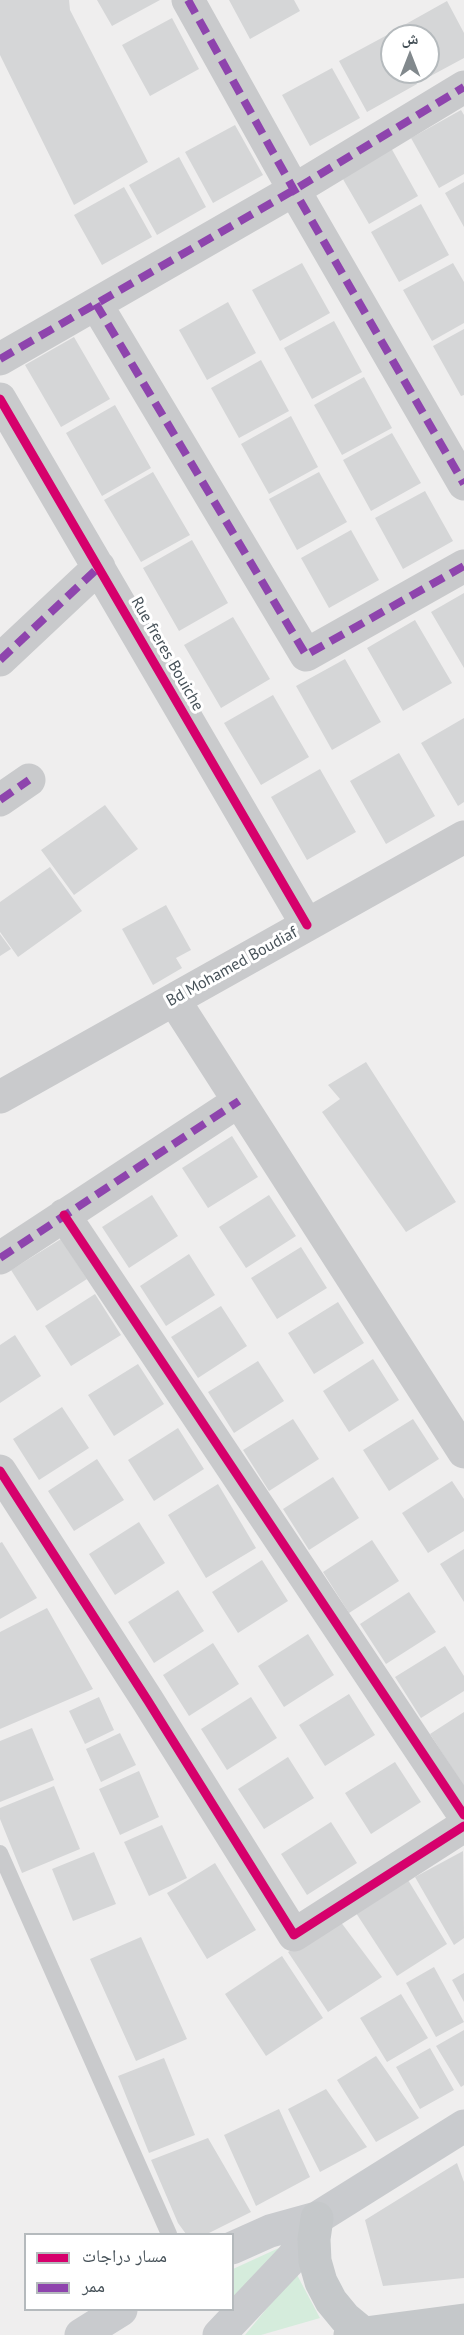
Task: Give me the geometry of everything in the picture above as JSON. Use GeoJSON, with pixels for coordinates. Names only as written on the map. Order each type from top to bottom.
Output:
{"type":"FeatureCollection","features":[{"type":"Feature","properties":{"kind":"main road"},"geometry":{"type":"LineString","coordinates":[[234,2247],[270,2231],[317,2218],[464,2126]]}},
{"type":"Feature","properties":{"kind":"main road"},"geometry":{"type":"LineString","coordinates":[[220,2324],[292,2258],[305,2241],[317,2218]]}},
{"type":"Feature","properties":{"kind":"main road"},"geometry":{"type":"LineString","coordinates":[[317,2218],[314,2239],[315,2261],[321,2282],[331,2301],[356,2334],[464,2320]]}},
{"type":"Feature","properties":{"kind":"street"},"geometry":{"type":"LineString","coordinates":[[188,0],[294,190],[464,484]]}},
{"type":"Feature","properties":{"kind":"street"},"geometry":{"type":"LineString","coordinates":[[0,360],[294,190],[464,87]]}},
{"type":"Feature","properties":{"kind":"street"},"geometry":{"type":"LineString","coordinates":[[96,304],[306,655],[464,566]]}},
{"type":"Feature","properties":{"kind":"street","name":"Rue freres Bouiche"},"geometry":{"type":"LineString","coordinates":[[1,394],[307,925]]}},
{"type":"Feature","properties":{"kind":"street"},"geometry":{"type":"LineString","coordinates":[[0,660],[99,567]]}},
{"type":"Feature","properties":{"kind":"street"},"geometry":{"type":"LineString","coordinates":[[0,800],[29,780]]}},
{"type":"Feature","properties":{"kind":"street","name":"Bd Mohamed Boudiaf"},"geometry":{"type":"LineString","coordinates":[[0,1097],[464,837]]}},
{"type":"Feature","properties":{"kind":"street"},"geometry":{"type":"LineString","coordinates":[[174,1000],[464,1452]]}},
{"type":"Feature","properties":{"kind":"street"},"geometry":{"type":"LineString","coordinates":[[0,1258],[239,1101]]}},
{"type":"Feature","properties":{"kind":"street"},"geometry":{"type":"LineString","coordinates":[[64,1215],[464,1815]]}},
{"type":"Feature","properties":{"kind":"street"},"geometry":{"type":"LineString","coordinates":[[0,1471],[148,1701],[294,1935],[464,1826]]}},
{"type":"Feature","properties":{"kind":"lane"},"geometry":{"type":"LineString","coordinates":[[0,1853],[168,2233]]}},
{"type":"Feature","properties":{"kind":"green space"},"geometry":{"type":"Polygon","coordinates":[[[281,2247],[234,2304],[234,2269],[281,2247]]]}},
{"type":"Feature","properties":{"kind":"green space"},"geometry":{"type":"Polygon","coordinates":[[[296,2273],[320,2318],[261,2335],[245,2335],[296,2273]]]}},
{"type":"Feature","properties":{"kind":"building"},"geometry":{"type":"Polygon","coordinates":[[[0,0],[69,0],[70,10],[148,162],[74,205],[0,55],[0,0]]]}},
{"type":"Feature","properties":{"kind":"building"},"geometry":{"type":"Polygon","coordinates":[[[97,0],[160,0],[112,26],[97,0]]]}},
{"type":"Feature","properties":{"kind":"building"},"geometry":{"type":"Polygon","coordinates":[[[229,0],[294,0],[300,11],[250,39],[229,0]]]}},
{"type":"Feature","properties":{"kind":"building"},"geometry":{"type":"Polygon","coordinates":[[[447,1],[464,33],[464,58],[440,71],[440,24],[406,24],[447,1]]]}},
{"type":"Feature","properties":{"kind":"building"},"geometry":{"type":"Polygon","coordinates":[[[172,18],[199,69],[150,96],[122,45],[172,18]]]}},
{"type":"Feature","properties":{"kind":"building"},"geometry":{"type":"Polygon","coordinates":[[[380,39],[380,84],[417,84],[367,112],[339,61],[380,39]]]}},
{"type":"Feature","properties":{"kind":"building"},"geometry":{"type":"Polygon","coordinates":[[[332,68],[360,118],[310,146],[282,95],[332,68]]]}},
{"type":"Feature","properties":{"kind":"building"},"geometry":{"type":"Polygon","coordinates":[[[461,110],[464,115],[464,174],[439,188],[411,138],[461,110]]]}},
{"type":"Feature","properties":{"kind":"building"},"geometry":{"type":"Polygon","coordinates":[[[235,125],[263,175],[213,203],[185,152],[235,125]]]}},
{"type":"Feature","properties":{"kind":"building"},"geometry":{"type":"Polygon","coordinates":[[[390,146],[418,196],[369,224],[340,174],[390,146]]]}},
{"type":"Feature","properties":{"kind":"building"},"geometry":{"type":"Polygon","coordinates":[[[179,157],[206,207],[157,235],[129,185],[179,157]]]}},
{"type":"Feature","properties":{"kind":"building"},"geometry":{"type":"Polygon","coordinates":[[[464,182],[464,227],[445,193],[464,182]]]}},
{"type":"Feature","properties":{"kind":"building"},"geometry":{"type":"Polygon","coordinates":[[[124,187],[152,237],[102,265],[74,215],[124,187]]]}},
{"type":"Feature","properties":{"kind":"building"},"geometry":{"type":"Polygon","coordinates":[[[421,204],[449,255],[399,282],[371,232],[421,204]]]}},
{"type":"Feature","properties":{"kind":"building"},"geometry":{"type":"Polygon","coordinates":[[[302,263],[330,313],[280,341],[252,290],[302,263]]]}},
{"type":"Feature","properties":{"kind":"building"},"geometry":{"type":"Polygon","coordinates":[[[453,263],[464,282],[464,323],[432,341],[403,290],[453,263]]]}},
{"type":"Feature","properties":{"kind":"building"},"geometry":{"type":"Polygon","coordinates":[[[228,302],[256,353],[207,380],[179,330],[228,302]]]}},
{"type":"Feature","properties":{"kind":"building"},"geometry":{"type":"Polygon","coordinates":[[[334,321],[362,372],[312,399],[284,348],[334,321]]]}},
{"type":"Feature","properties":{"kind":"building"},"geometry":{"type":"Polygon","coordinates":[[[464,329],[464,395],[461,396],[433,346],[464,329]]]}},
{"type":"Feature","properties":{"kind":"building"},"geometry":{"type":"Polygon","coordinates":[[[74,337],[110,399],[61,427],[25,365],[74,337]]]}},
{"type":"Feature","properties":{"kind":"building"},"geometry":{"type":"Polygon","coordinates":[[[261,360],[289,411],[239,438],[211,388],[261,360]]]}},
{"type":"Feature","properties":{"kind":"building"},"geometry":{"type":"Polygon","coordinates":[[[364,377],[392,428],[342,455],[314,405],[364,377]]]}},
{"type":"Feature","properties":{"kind":"building"},"geometry":{"type":"Polygon","coordinates":[[[115,405],[151,468],[102,496],[66,433],[115,405]]]}},
{"type":"Feature","properties":{"kind":"building"},"geometry":{"type":"Polygon","coordinates":[[[291,416],[318,467],[269,494],[241,444],[291,416]]]}},
{"type":"Feature","properties":{"kind":"building"},"geometry":{"type":"Polygon","coordinates":[[[392,433],[421,483],[371,511],[343,460],[392,433]]]}},
{"type":"Feature","properties":{"kind":"building"},"geometry":{"type":"Polygon","coordinates":[[[153,472],[190,535],[141,562],[104,500],[153,472]]]}},
{"type":"Feature","properties":{"kind":"building"},"geometry":{"type":"Polygon","coordinates":[[[319,472],[347,522],[297,550],[269,499],[319,472]]]}},
{"type":"Feature","properties":{"kind":"building"},"geometry":{"type":"Polygon","coordinates":[[[425,491],[453,541],[403,569],[375,518],[425,491]]]}},
{"type":"Feature","properties":{"kind":"building"},"geometry":{"type":"Polygon","coordinates":[[[351,530],[379,580],[329,608],[301,558],[351,530]]]}},
{"type":"Feature","properties":{"kind":"building"},"geometry":{"type":"Polygon","coordinates":[[[192,540],[228,603],[179,631],[143,568],[192,540]]]}},
{"type":"Feature","properties":{"kind":"building"},"geometry":{"type":"Polygon","coordinates":[[[464,593],[464,668],[431,612],[464,593]]]}},
{"type":"Feature","properties":{"kind":"building"},"geometry":{"type":"Polygon","coordinates":[[[233,617],[270,679],[221,708],[184,645],[233,617]]]}},
{"type":"Feature","properties":{"kind":"building"},"geometry":{"type":"Polygon","coordinates":[[[415,620],[452,683],[403,711],[367,648],[415,620]]]}},
{"type":"Feature","properties":{"kind":"building"},"geometry":{"type":"Polygon","coordinates":[[[345,659],[381,722],[332,750],[296,686],[345,659]]]}},
{"type":"Feature","properties":{"kind":"building"},"geometry":{"type":"Polygon","coordinates":[[[273,695],[309,757],[261,785],[224,723],[273,695]]]}},
{"type":"Feature","properties":{"kind":"building"},"geometry":{"type":"Polygon","coordinates":[[[464,718],[464,802],[458,806],[421,743],[464,718]]]}},
{"type":"Feature","properties":{"kind":"building"},"geometry":{"type":"Polygon","coordinates":[[[399,753],[435,816],[386,844],[350,781],[399,753]]]}},
{"type":"Feature","properties":{"kind":"building"},"geometry":{"type":"Polygon","coordinates":[[[320,769],[356,832],[307,860],[271,797],[320,769]]]}},
{"type":"Feature","properties":{"kind":"building"},"geometry":{"type":"Polygon","coordinates":[[[105,805],[138,849],[74,895],[41,850],[105,805]]]}},
{"type":"Feature","properties":{"kind":"building"},"geometry":{"type":"Polygon","coordinates":[[[50,867],[82,911],[18,957],[0,932],[0,902],[50,867]]]}},
{"type":"Feature","properties":{"kind":"building"},"geometry":{"type":"Polygon","coordinates":[[[166,905],[191,950],[176,958],[182,968],[153,985],[122,929],[166,905]]]}},
{"type":"Feature","properties":{"kind":"building"},"geometry":{"type":"Polygon","coordinates":[[[0,934],[11,949],[0,956],[0,934]]]}},
{"type":"Feature","properties":{"kind":"building"},"geometry":{"type":"Polygon","coordinates":[[[366,1062],[456,1202],[406,1232],[322,1112],[340,1099],[328,1085],[366,1062]]]}},
{"type":"Feature","properties":{"kind":"building"},"geometry":{"type":"Polygon","coordinates":[[[232,1136],[258,1177],[208,1208],[182,1168],[232,1136]]]}},
{"type":"Feature","properties":{"kind":"building"},"geometry":{"type":"Polygon","coordinates":[[[152,1195],[178,1236],[129,1268],[102,1227],[152,1195]]]}},
{"type":"Feature","properties":{"kind":"building"},"geometry":{"type":"Polygon","coordinates":[[[269,1195],[296,1236],[246,1268],[219,1227],[269,1195]]]}},
{"type":"Feature","properties":{"kind":"building"},"geometry":{"type":"Polygon","coordinates":[[[61,1239],[87,1279],[37,1311],[11,1270],[61,1239]]]}},
{"type":"Feature","properties":{"kind":"building"},"geometry":{"type":"Polygon","coordinates":[[[301,1247],[327,1288],[277,1319],[251,1278],[301,1247]]]}},
{"type":"Feature","properties":{"kind":"building"},"geometry":{"type":"Polygon","coordinates":[[[189,1254],[215,1295],[166,1326],[140,1286],[189,1254]]]}},
{"type":"Feature","properties":{"kind":"building"},"geometry":{"type":"Polygon","coordinates":[[[95,1294],[121,1335],[71,1366],[45,1326],[95,1294]]]}},
{"type":"Feature","properties":{"kind":"building"},"geometry":{"type":"Polygon","coordinates":[[[338,1302],[364,1343],[314,1374],[288,1333],[338,1302]]]}},
{"type":"Feature","properties":{"kind":"building"},"geometry":{"type":"Polygon","coordinates":[[[221,1306],[247,1346],[198,1378],[171,1337],[221,1306]]]}},
{"type":"Feature","properties":{"kind":"building"},"geometry":{"type":"Polygon","coordinates":[[[15,1335],[41,1376],[0,1403],[0,1345],[15,1335]]]}},
{"type":"Feature","properties":{"kind":"building"},"geometry":{"type":"Polygon","coordinates":[[[373,1359],[399,1400],[349,1432],[323,1391],[373,1359]]]}},
{"type":"Feature","properties":{"kind":"building"},"geometry":{"type":"Polygon","coordinates":[[[258,1361],[284,1401],[234,1433],[208,1392],[258,1361]]]}},
{"type":"Feature","properties":{"kind":"building"},"geometry":{"type":"Polygon","coordinates":[[[138,1364],[164,1404],[114,1436],[88,1395],[138,1364]]]}},
{"type":"Feature","properties":{"kind":"building"},"geometry":{"type":"Polygon","coordinates":[[[62,1407],[89,1448],[39,1480],[13,1439],[62,1407]]]}},
{"type":"Feature","properties":{"kind":"building"},"geometry":{"type":"Polygon","coordinates":[[[293,1419],[319,1459],[269,1491],[243,1450],[293,1419]]]}},
{"type":"Feature","properties":{"kind":"building"},"geometry":{"type":"Polygon","coordinates":[[[413,1419],[439,1459],[389,1491],[363,1450],[413,1419]]]}},
{"type":"Feature","properties":{"kind":"building"},"geometry":{"type":"Polygon","coordinates":[[[178,1428],[204,1469],[154,1501],[128,1460],[178,1428]]]}},
{"type":"Feature","properties":{"kind":"building"},"geometry":{"type":"Polygon","coordinates":[[[97,1459],[124,1500],[74,1531],[48,1491],[97,1459]]]}},
{"type":"Feature","properties":{"kind":"building"},"geometry":{"type":"Polygon","coordinates":[[[333,1477],[359,1518],[309,1550],[283,1509],[333,1477]]]}},
{"type":"Feature","properties":{"kind":"building"},"geometry":{"type":"Polygon","coordinates":[[[452,1481],[464,1499],[464,1531],[428,1553],[402,1513],[452,1481]]]}},
{"type":"Feature","properties":{"kind":"building"},"geometry":{"type":"Polygon","coordinates":[[[218,1484],[256,1548],[206,1578],[168,1515],[218,1484]]]}},
{"type":"Feature","properties":{"kind":"building"},"geometry":{"type":"Polygon","coordinates":[[[139,1522],[165,1563],[115,1595],[89,1554],[139,1522]]]}},
{"type":"Feature","properties":{"kind":"building"},"geometry":{"type":"Polygon","coordinates":[[[372,1540],[399,1581],[349,1613],[323,1572],[372,1540]]]}},
{"type":"Feature","properties":{"kind":"building"},"geometry":{"type":"Polygon","coordinates":[[[2,1542],[37,1598],[0,1619],[0,1543],[2,1542]]]}},
{"type":"Feature","properties":{"kind":"building"},"geometry":{"type":"Polygon","coordinates":[[[464,1549],[464,1602],[440,1564],[464,1549]]]}},
{"type":"Feature","properties":{"kind":"building"},"geometry":{"type":"Polygon","coordinates":[[[262,1560],[288,1601],[238,1633],[212,1592],[262,1560]]]}},
{"type":"Feature","properties":{"kind":"building"},"geometry":{"type":"Polygon","coordinates":[[[178,1590],[204,1631],[154,1663],[128,1622],[178,1590]]]}},
{"type":"Feature","properties":{"kind":"building"},"geometry":{"type":"Polygon","coordinates":[[[409,1592],[436,1632],[386,1664],[360,1624],[409,1592]]]}},
{"type":"Feature","properties":{"kind":"building"},"geometry":{"type":"Polygon","coordinates":[[[47,1608],[93,1689],[0,1729],[0,1632],[47,1608]]]}},
{"type":"Feature","properties":{"kind":"building"},"geometry":{"type":"Polygon","coordinates":[[[308,1634],[334,1675],[284,1707],[258,1666],[308,1634]]]}},
{"type":"Feature","properties":{"kind":"building"},"geometry":{"type":"Polygon","coordinates":[[[213,1643],[239,1684],[189,1716],[163,1675],[213,1643]]]}},
{"type":"Feature","properties":{"kind":"building"},"geometry":{"type":"Polygon","coordinates":[[[445,1646],[464,1676],[464,1691],[421,1718],[395,1677],[445,1646]]]}},
{"type":"Feature","properties":{"kind":"building"},"geometry":{"type":"Polygon","coordinates":[[[349,1694],[375,1735],[325,1766],[299,1725],[349,1694]]]}},
{"type":"Feature","properties":{"kind":"building"},"geometry":{"type":"Polygon","coordinates":[[[99,1697],[114,1730],[85,1744],[69,1711],[99,1697]]]}},
{"type":"Feature","properties":{"kind":"building"},"geometry":{"type":"Polygon","coordinates":[[[251,1697],[277,1738],[227,1770],[201,1729],[251,1697]]]}},
{"type":"Feature","properties":{"kind":"building"},"geometry":{"type":"Polygon","coordinates":[[[464,1712],[464,1787],[430,1734],[464,1712]]]}},
{"type":"Feature","properties":{"kind":"building"},"geometry":{"type":"Polygon","coordinates":[[[32,1728],[54,1780],[0,1802],[0,1741],[32,1728]]]}},
{"type":"Feature","properties":{"kind":"building"},"geometry":{"type":"Polygon","coordinates":[[[120,1733],[136,1765],[101,1782],[86,1749],[120,1733]]]}},
{"type":"Feature","properties":{"kind":"building"},"geometry":{"type":"Polygon","coordinates":[[[288,1757],[314,1798],[264,1829],[238,1789],[288,1757]]]}},
{"type":"Feature","properties":{"kind":"building"},"geometry":{"type":"Polygon","coordinates":[[[395,1762],[421,1802],[371,1834],[345,1793],[395,1762]]]}},
{"type":"Feature","properties":{"kind":"building"},"geometry":{"type":"Polygon","coordinates":[[[139,1771],[159,1817],[120,1835],[99,1789],[139,1771]]]}},
{"type":"Feature","properties":{"kind":"building"},"geometry":{"type":"Polygon","coordinates":[[[54,1786],[80,1849],[22,1873],[0,1819],[0,1808],[54,1786]]]}},
{"type":"Feature","properties":{"kind":"building"},"geometry":{"type":"Polygon","coordinates":[[[331,1822],[357,1863],[307,1895],[281,1854],[331,1822]]]}},
{"type":"Feature","properties":{"kind":"building"},"geometry":{"type":"Polygon","coordinates":[[[162,1825],[187,1878],[149,1896],[124,1842],[162,1825]]]}},
{"type":"Feature","properties":{"kind":"building"},"geometry":{"type":"Polygon","coordinates":[[[463,1851],[464,1938],[454,1945],[415,1877],[463,1851]]]}},
{"type":"Feature","properties":{"kind":"building"},"geometry":{"type":"Polygon","coordinates":[[[94,1852],[116,1904],[73,1921],[52,1869],[94,1852]]]}},
{"type":"Feature","properties":{"kind":"building"},"geometry":{"type":"Polygon","coordinates":[[[215,1863],[256,1930],[207,1959],[167,1893],[215,1863]]]}},
{"type":"Feature","properties":{"kind":"building"},"geometry":{"type":"Polygon","coordinates":[[[408,1880],[447,1944],[397,1976],[356,1913],[408,1880]]]}},
{"type":"Feature","properties":{"kind":"building"},"geometry":{"type":"Polygon","coordinates":[[[340,1921],[382,1977],[328,2012],[288,1952],[340,1921]]]}},
{"type":"Feature","properties":{"kind":"building"},"geometry":{"type":"Polygon","coordinates":[[[141,1937],[187,2039],[136,2061],[90,1959],[141,1937]]]}},
{"type":"Feature","properties":{"kind":"building"},"geometry":{"type":"Polygon","coordinates":[[[282,1956],[323,2018],[266,2056],[225,1994],[282,1956]]]}},
{"type":"Feature","properties":{"kind":"building"},"geometry":{"type":"Polygon","coordinates":[[[434,1967],[464,2022],[436,2037],[406,1983],[434,1967]]]}},
{"type":"Feature","properties":{"kind":"building"},"geometry":{"type":"Polygon","coordinates":[[[464,1973],[464,2002],[452,1980],[464,1973]]]}},
{"type":"Feature","properties":{"kind":"building"},"geometry":{"type":"Polygon","coordinates":[[[401,1994],[428,2038],[387,2062],[360,2018],[401,1994]]]}},
{"type":"Feature","properties":{"kind":"building"},"geometry":{"type":"Polygon","coordinates":[[[464,2030],[464,2085],[461,2087],[436,2046],[464,2030]]]}},
{"type":"Feature","properties":{"kind":"building"},"geometry":{"type":"Polygon","coordinates":[[[430,2048],[454,2090],[420,2109],[396,2067],[430,2048]]]}},
{"type":"Feature","properties":{"kind":"building"},"geometry":{"type":"Polygon","coordinates":[[[376,2056],[419,2118],[376,2142],[337,2080],[376,2056]]]}},
{"type":"Feature","properties":{"kind":"building"},"geometry":{"type":"Polygon","coordinates":[[[164,2058],[195,2135],[149,2153],[118,2076],[164,2058]]]}},
{"type":"Feature","properties":{"kind":"building"},"geometry":{"type":"Polygon","coordinates":[[[326,2089],[367,2147],[320,2172],[288,2109],[326,2089]]]}},
{"type":"Feature","properties":{"kind":"building"},"geometry":{"type":"Polygon","coordinates":[[[279,2109],[310,2177],[256,2206],[224,2135],[279,2109]]]}},
{"type":"Feature","properties":{"kind":"building"},"geometry":{"type":"Polygon","coordinates":[[[208,2138],[251,2212],[209,2233],[185,2233],[178,2223],[151,2160],[208,2138]]]}},
{"type":"Feature","properties":{"kind":"building"},"geometry":{"type":"Polygon","coordinates":[[[457,2163],[464,2182],[464,2278],[383,2286],[365,2220],[457,2163]]]}},
{"type":"Feature","properties":{"kind":"marked path"},"geometry":{"type":"LineString","coordinates":[[188,0],[294,190],[464,484]]}},
{"type":"Feature","properties":{"kind":"marked path"},"geometry":{"type":"LineString","coordinates":[[0,359],[294,190],[464,87]]}},
{"type":"Feature","properties":{"kind":"marked path"},"geometry":{"type":"LineString","coordinates":[[96,304],[306,655],[464,566]]}},
{"type":"Feature","properties":{"kind":"marked path"},"geometry":{"type":"LineString","coordinates":[[0,660],[99,567]]}},
{"type":"Feature","properties":{"kind":"marked path"},"geometry":{"type":"LineString","coordinates":[[0,800],[29,780]]}},
{"type":"Feature","properties":{"kind":"marked path"},"geometry":{"type":"LineString","coordinates":[[0,1258],[239,1101]]}},
{"type":"Feature","properties":{"kind":"cycle path"},"geometry":{"type":"LineString","coordinates":[[0,399],[307,925]]}},
{"type":"Feature","properties":{"kind":"cycle path"},"geometry":{"type":"LineString","coordinates":[[64,1215],[464,1815]]}},
{"type":"Feature","properties":{"kind":"cycle path"},"geometry":{"type":"LineString","coordinates":[[0,1471],[148,1701],[294,1935],[464,1826]]}}]}
